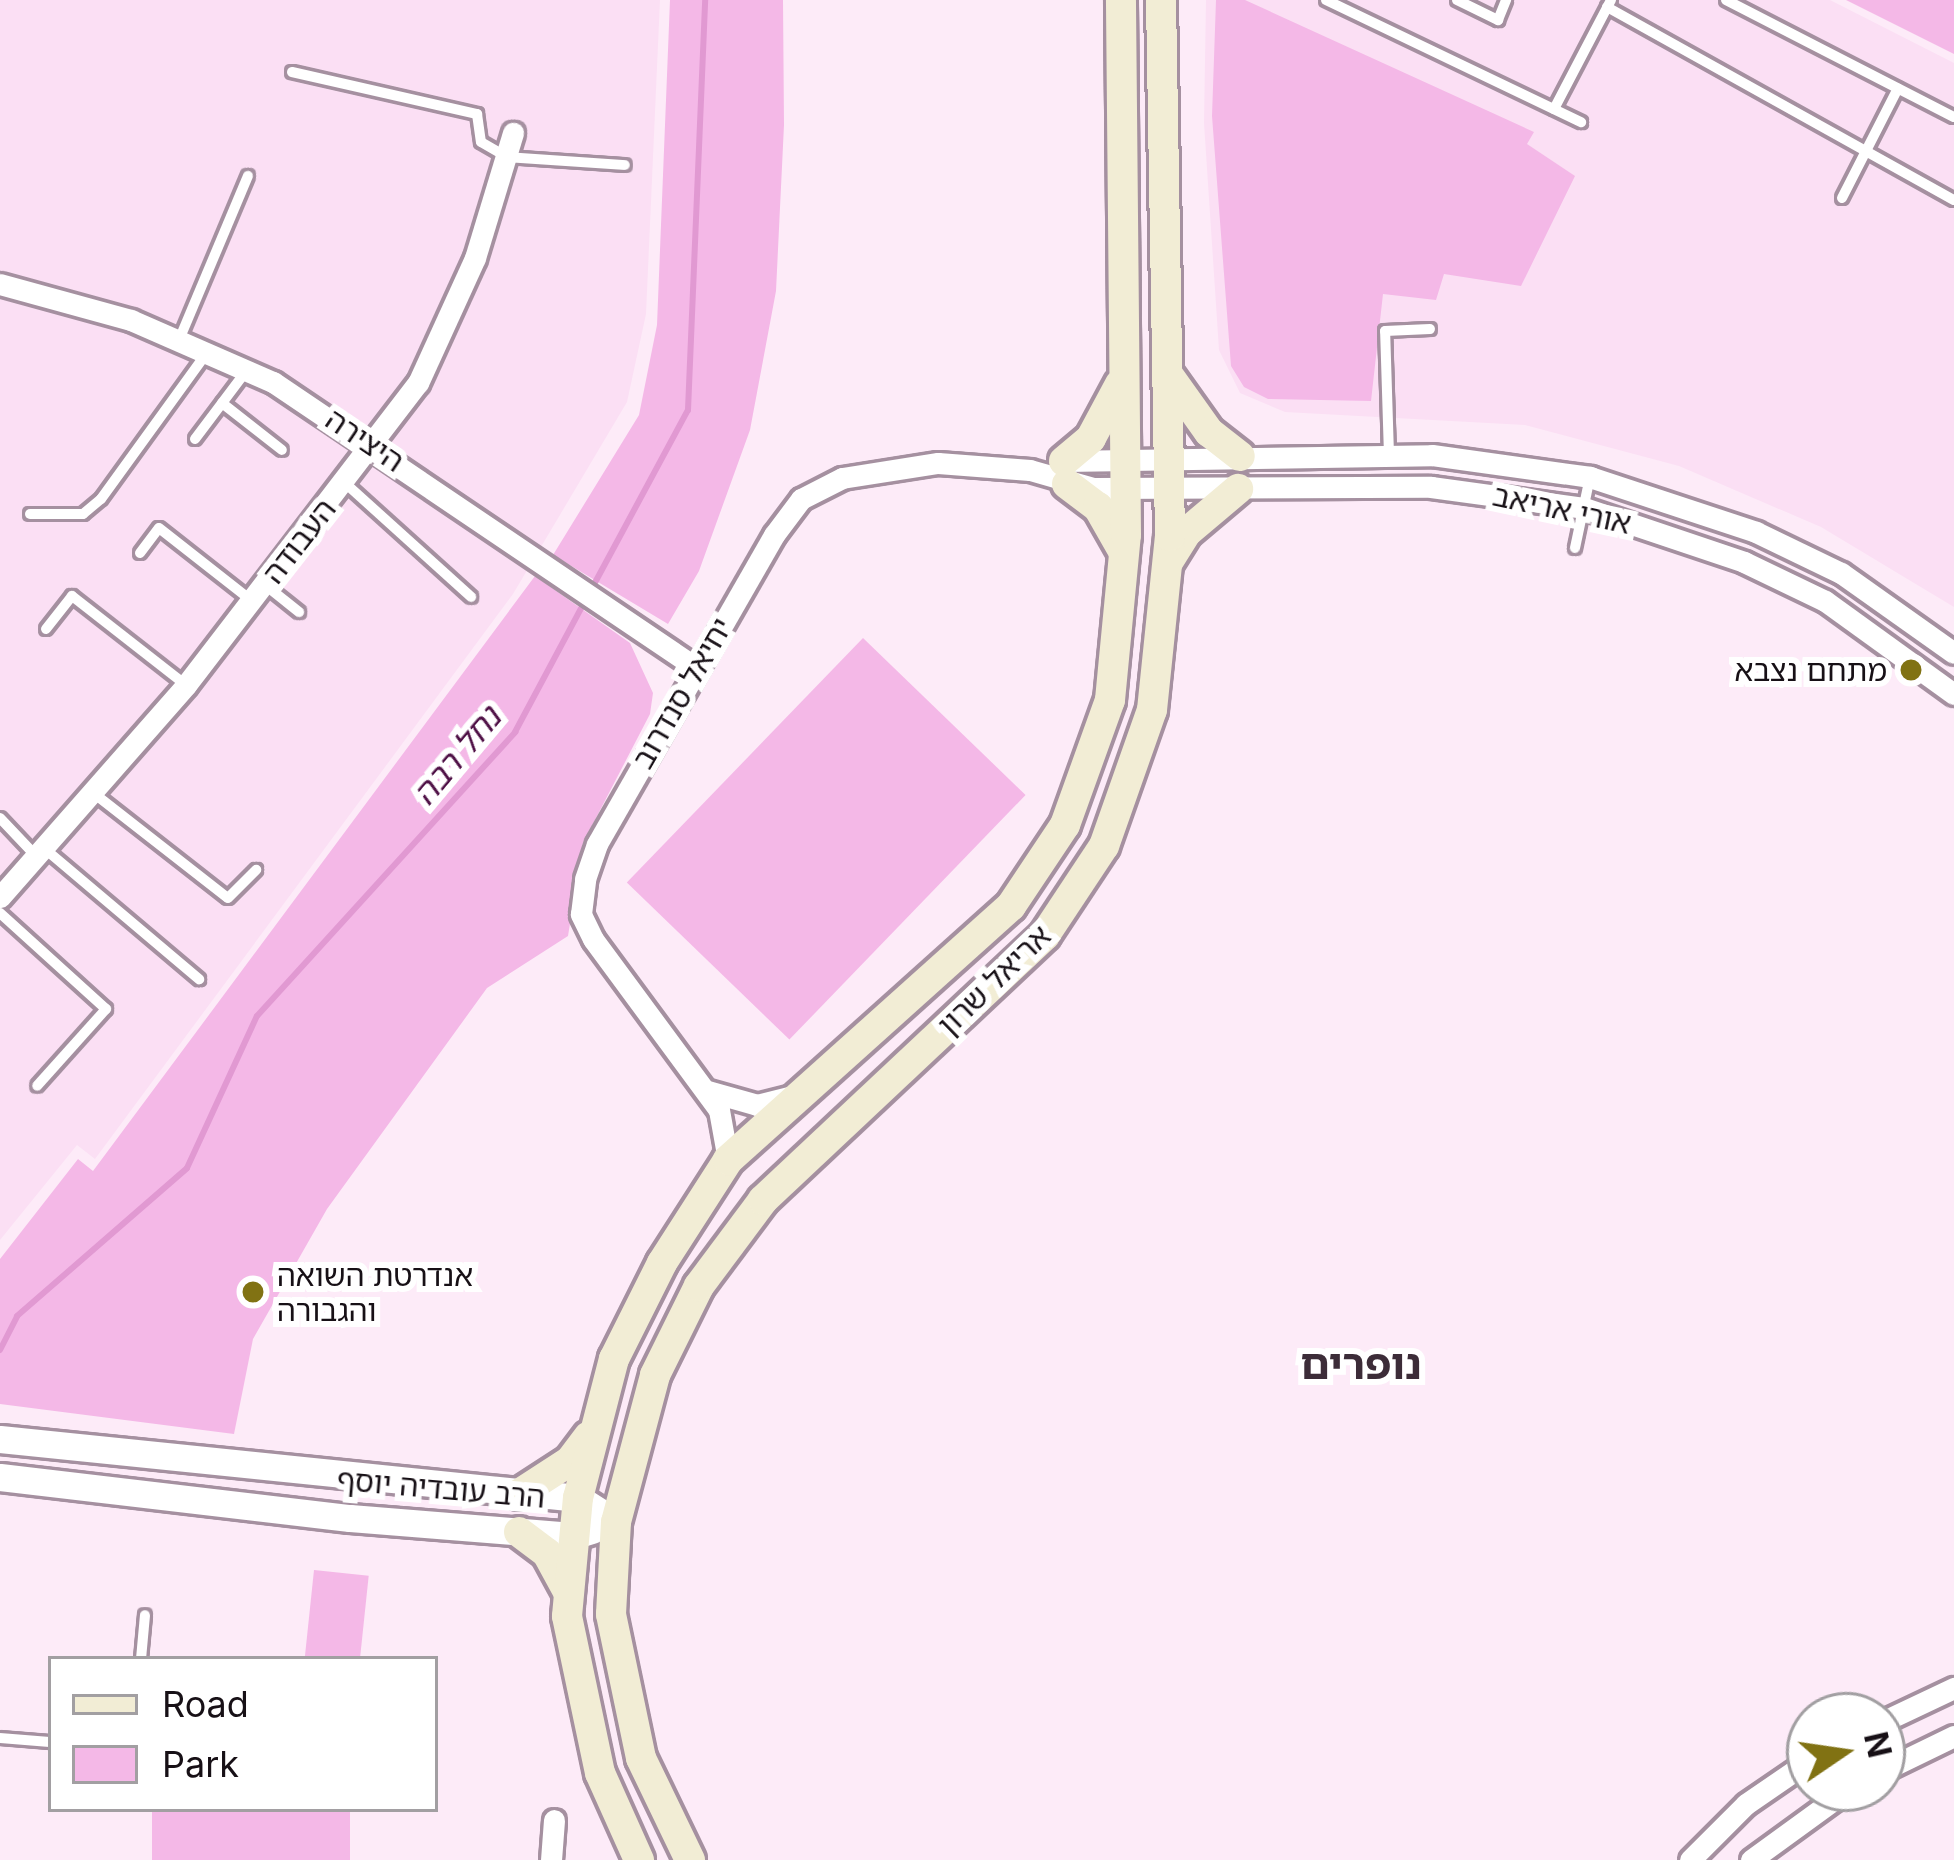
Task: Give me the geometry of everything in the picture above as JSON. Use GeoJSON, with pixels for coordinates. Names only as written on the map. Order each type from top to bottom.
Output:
{"type":"FeatureCollection","features":[{"type":"Feature","properties":{"kind":"main road","name":"אריאל שרון"},"geometry":{"type":"LineString","coordinates":[[638,1860],[584,1712],[569,1595],[572,1536],[592,1431],[636,1310],[728,1160],[792,1096],[972,945],[1048,854],[1093,758],[1110,700],[1125,555],[1121,0]]}},
{"type":"Feature","properties":{"kind":"main road","name":"אריאל שרון"},"geometry":{"type":"LineString","coordinates":[[690,1860],[641,1758],[611,1614],[616,1522],[655,1375],[720,1252],[814,1147],[1045,935],[1104,845],[1152,710],[1168,562],[1169,489],[1161,0]]}},
{"type":"Feature","properties":{"kind":"main road"},"geometry":{"type":"LineString","coordinates":[[1124,373],[1097,429],[1065,472],[1098,508],[1125,555]]}},
{"type":"Feature","properties":{"kind":"main road"},"geometry":{"type":"LineString","coordinates":[[1168,375],[1209,432],[1240,456]]}},
{"type":"Feature","properties":{"kind":"main road"},"geometry":{"type":"LineString","coordinates":[[1168,562],[1187,532],[1238,489]]}},
{"type":"Feature","properties":{"kind":"main road"},"geometry":{"type":"LineString","coordinates":[[519,1494],[570,1461],[592,1431]]}},
{"type":"Feature","properties":{"kind":"main road"},"geometry":{"type":"LineString","coordinates":[[519,1532],[548,1553],[569,1595]]}},
{"type":"Feature","properties":{"kind":"street","name":"העבודה"},"geometry":{"type":"LineString","coordinates":[[0,897],[96,795],[373,445],[443,336],[514,134]]}},
{"type":"Feature","properties":{"kind":"street","name":"היצירה"},"geometry":{"type":"LineString","coordinates":[[0,284],[179,340],[247,370],[373,445],[695,667]]}},
{"type":"Feature","properties":{"kind":"street","name":"אורי אריאב"},"geometry":{"type":"LineString","coordinates":[[1169,457],[1389,455],[1522,464],[1590,477],[1791,548],[1841,573],[1954,653]]}},
{"type":"Feature","properties":{"kind":"street","name":"יחיאל סנדרוב"},"geometry":{"type":"LineString","coordinates":[[1065,472],[1124,457],[1169,457]]}},
{"type":"Feature","properties":{"kind":"street","name":"יחיאל סנדרוב"},"geometry":{"type":"LineString","coordinates":[[728,1160],[728,1137],[707,1091],[581,914],[597,844],[695,667],[801,499],[842,478],[938,463],[1065,472],[1125,489]]}},
{"type":"Feature","properties":{"kind":"street","name":"אורי אריאב"},"geometry":{"type":"LineString","coordinates":[[1125,489],[1431,487],[1584,508],[1744,562],[1826,602],[1954,694]]}},
{"type":"Feature","properties":{"kind":"street"},"geometry":{"type":"LineString","coordinates":[[707,1091],[757,1105],[792,1096]]}},
{"type":"Feature","properties":{"kind":"street","name":"הרב עובדיה יוסף"},"geometry":{"type":"LineString","coordinates":[[1,1440],[578,1498],[616,1522]]}},
{"type":"Feature","properties":{"kind":"street","name":"הרב עובדיה יוסף"},"geometry":{"type":"LineString","coordinates":[[8,1482],[572,1536],[616,1522]]}},
{"type":"Feature","properties":{"kind":"street"},"geometry":{"type":"LineString","coordinates":[[1906,1711],[1954,1688]]}},
{"type":"Feature","properties":{"kind":"street"},"geometry":{"type":"LineString","coordinates":[[1906,1759],[1954,1736]]}},
{"type":"Feature","properties":{"kind":"street"},"geometry":{"type":"LineString","coordinates":[[1690,1860],[1746,1804],[1786,1776]]}},
{"type":"Feature","properties":{"kind":"street"},"geometry":{"type":"LineString","coordinates":[[1751,1860],[1817,1812]]}},
{"type":"Feature","properties":{"kind":"street"},"geometry":{"type":"LineString","coordinates":[[551,1860],[554,1820]]}},
{"type":"Feature","properties":{"kind":"lane"},"geometry":{"type":"LineString","coordinates":[[1325,0],[1581,122]]}},
{"type":"Feature","properties":{"kind":"lane"},"geometry":{"type":"LineString","coordinates":[[1457,0],[1498,20],[1506,0]]}},
{"type":"Feature","properties":{"kind":"lane"},"geometry":{"type":"LineString","coordinates":[[1726,0],[1954,117]]}},
{"type":"Feature","properties":{"kind":"lane"},"geometry":{"type":"LineString","coordinates":[[1554,109],[1609,4],[1954,200]]}},
{"type":"Feature","properties":{"kind":"lane"},"geometry":{"type":"LineString","coordinates":[[292,72],[478,114],[481,142],[507,157],[625,165]]}},
{"type":"Feature","properties":{"kind":"lane"},"geometry":{"type":"LineString","coordinates":[[1842,198],[1898,88]]}},
{"type":"Feature","properties":{"kind":"lane"},"geometry":{"type":"LineString","coordinates":[[179,340],[248,176]]}},
{"type":"Feature","properties":{"kind":"lane"},"geometry":{"type":"LineString","coordinates":[[1389,455],[1385,331],[1430,329]]}},
{"type":"Feature","properties":{"kind":"lane"},"geometry":{"type":"LineString","coordinates":[[30,514],[83,514],[101,499],[207,352]]}},
{"type":"Feature","properties":{"kind":"lane"},"geometry":{"type":"LineString","coordinates":[[195,439],[247,370]]}},
{"type":"Feature","properties":{"kind":"lane"},"geometry":{"type":"LineString","coordinates":[[222,404],[282,450]]}},
{"type":"Feature","properties":{"kind":"lane"},"geometry":{"type":"LineString","coordinates":[[1575,548],[1590,477]]}},
{"type":"Feature","properties":{"kind":"lane"},"geometry":{"type":"LineString","coordinates":[[345,483],[471,597]]}},
{"type":"Feature","properties":{"kind":"lane"},"geometry":{"type":"LineString","coordinates":[[140,553],[159,528],[258,592],[299,612]]}},
{"type":"Feature","properties":{"kind":"lane"},"geometry":{"type":"LineString","coordinates":[[46,629],[72,596],[186,685]]}},
{"type":"Feature","properties":{"kind":"lane"},"geometry":{"type":"LineString","coordinates":[[96,795],[229,898],[256,870]]}},
{"type":"Feature","properties":{"kind":"lane"},"geometry":{"type":"LineString","coordinates":[[0,818],[199,979]]}},
{"type":"Feature","properties":{"kind":"lane"},"geometry":{"type":"LineString","coordinates":[[0,913],[106,1009],[37,1086]]}},
{"type":"Feature","properties":{"kind":"lane"},"geometry":{"type":"LineString","coordinates":[[141,1656],[145,1615]]}},
{"type":"Feature","properties":{"kind":"lane"},"geometry":{"type":"LineString","coordinates":[[0,1738],[48,1742]]}},
{"type":"Feature","properties":{"kind":"shaded area"},"geometry":{"type":"Polygon","coordinates":[[[0,0],[660,0],[646,314],[627,402],[513,594],[95,1159],[77,1145],[0,1240],[0,0]]]}},
{"type":"Feature","properties":{"kind":"shaded area"},"geometry":{"type":"Polygon","coordinates":[[[1206,0],[1830,0],[1954,63],[1954,607],[1821,527],[1679,466],[1525,425],[1285,412],[1240,393],[1219,350],[1204,123],[1206,0]]]}},
{"type":"Feature","properties":{"kind":"green space"},"geometry":{"type":"Polygon","coordinates":[[[670,0],[783,0],[784,125],[776,291],[750,430],[699,571],[668,624],[553,555],[639,415],[657,325],[670,0]]]}},
{"type":"Feature","properties":{"kind":"green space"},"geometry":{"type":"Polygon","coordinates":[[[1216,0],[1245,0],[1534,132],[1527,144],[1575,176],[1521,286],[1444,274],[1436,300],[1383,294],[1371,401],[1268,399],[1244,387],[1231,366],[1212,116],[1216,0]]]}},
{"type":"Feature","properties":{"kind":"green space"},"geometry":{"type":"Polygon","coordinates":[[[1846,0],[1954,0],[1954,54],[1846,0]]]}},
{"type":"Feature","properties":{"kind":"green space"},"geometry":{"type":"Polygon","coordinates":[[[535,576],[630,643],[653,693],[650,714],[583,843],[568,936],[487,988],[327,1209],[253,1339],[234,1434],[0,1404],[0,1259],[78,1159],[93,1171],[535,576]]]}},
{"type":"Feature","properties":{"kind":"green space"},"geometry":{"type":"Polygon","coordinates":[[[863,638],[1026,795],[789,1040],[627,883],[863,638]]]}},
{"type":"Feature","properties":{"kind":"green space"},"geometry":{"type":"Polygon","coordinates":[[[314,1570],[369,1576],[360,1656],[305,1656],[314,1570]]]}},
{"type":"Feature","properties":{"kind":"green space"},"geometry":{"type":"Polygon","coordinates":[[[152,1812],[350,1812],[350,1860],[152,1860],[152,1812]]]}},
{"type":"Feature","properties":{"kind":"waterway","name":"נחל רבה"},"geometry":{"type":"LineString","coordinates":[[591,590],[688,410],[705,0]]}},
{"type":"Feature","properties":{"kind":"waterway","name":"נחל רבה"},"geometry":{"type":"LineString","coordinates":[[0,1350],[17,1316],[187,1168],[257,1016],[515,732],[585,601]]}},
{"type":"Feature","properties":{"kind":"place","name":"מתחם נצבא"},"geometry":{"type":"Point","coordinates":[1911,670]}},
{"type":"Feature","properties":{"kind":"place","name":"אנדרטת השואה והגבורה"},"geometry":{"type":"Point","coordinates":[253,1292]}},
{"type":"Feature","properties":{"kind":"district","name":"נופרים"},"geometry":{"type":"Point","coordinates":[1361,1364]}}]}
